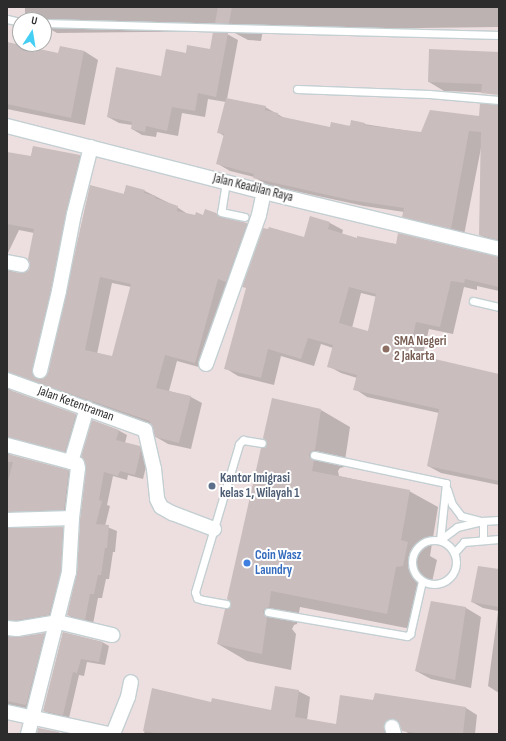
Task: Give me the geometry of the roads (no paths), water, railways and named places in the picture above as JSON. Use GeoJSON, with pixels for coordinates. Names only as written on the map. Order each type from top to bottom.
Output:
{"type":"FeatureCollection","features":[{"type":"Feature","properties":{"kind":"street","name":"Jalan Keadilan Raya"},"geometry":{"type":"LineString","coordinates":[[7,126],[264,192],[499,249]]}},
{"type":"Feature","properties":{"kind":"street"},"geometry":{"type":"LineString","coordinates":[[40,371],[59,291],[74,214],[91,147]]}},
{"type":"Feature","properties":{"kind":"street"},"geometry":{"type":"LineString","coordinates":[[206,364],[259,215],[264,192]]}},
{"type":"Feature","properties":{"kind":"street"},"geometry":{"type":"LineString","coordinates":[[7,262],[22,266]]}},
{"type":"Feature","properties":{"kind":"street","name":"Jalan Ketentraman"},"geometry":{"type":"LineString","coordinates":[[7,380],[145,430],[154,469],[157,499],[161,507],[172,513],[214,529]]}},
{"type":"Feature","properties":{"kind":"street"},"geometry":{"type":"LineString","coordinates":[[71,462],[87,408]]}},
{"type":"Feature","properties":{"kind":"street"},"geometry":{"type":"LineString","coordinates":[[7,445],[71,462],[77,464],[78,468],[72,518],[69,572],[58,622],[28,734]]}},
{"type":"Feature","properties":{"kind":"street"},"geometry":{"type":"LineString","coordinates":[[7,520],[72,518]]}},
{"type":"Feature","properties":{"kind":"street"},"geometry":{"type":"LineString","coordinates":[[7,628],[58,622],[112,635]]}},
{"type":"Feature","properties":{"kind":"street"},"geometry":{"type":"LineString","coordinates":[[113,734],[128,697],[131,682]]}},
{"type":"Feature","properties":{"kind":"street"},"geometry":{"type":"LineString","coordinates":[[7,712],[108,734]]}},
{"type":"Feature","properties":{"kind":"lane"},"geometry":{"type":"LineString","coordinates":[[52,23],[499,35]]}},
{"type":"Feature","properties":{"kind":"lane"},"geometry":{"type":"LineString","coordinates":[[298,90],[429,94],[499,100]]}},
{"type":"Feature","properties":{"kind":"lane"},"geometry":{"type":"LineString","coordinates":[[226,182],[221,212],[244,217]]}},
{"type":"Feature","properties":{"kind":"lane"},"geometry":{"type":"LineString","coordinates":[[473,301],[499,307]]}},
{"type":"Feature","properties":{"kind":"lane"},"geometry":{"type":"LineString","coordinates":[[226,604],[197,598],[195,592],[238,444],[243,440],[262,443]]}},
{"type":"Feature","properties":{"kind":"lane"},"geometry":{"type":"LineString","coordinates":[[314,455],[444,482],[447,486],[452,504],[461,516],[483,521]]}},
{"type":"Feature","properties":{"kind":"lane"},"geometry":{"type":"LineString","coordinates":[[440,540],[447,486]]}},
{"type":"Feature","properties":{"kind":"lane"},"geometry":{"type":"LineString","coordinates":[[440,540],[457,527],[483,521],[499,520]]}},
{"type":"Feature","properties":{"kind":"lane"},"geometry":{"type":"LineString","coordinates":[[483,521],[483,539]]}},
{"type":"Feature","properties":{"kind":"lane"},"geometry":{"type":"LineString","coordinates":[[454,553],[464,542],[483,539],[499,539]]}},
{"type":"Feature","properties":{"kind":"lane"},"geometry":{"type":"LineString","coordinates":[[427,540],[440,540],[450,546],[454,553],[456,566],[448,578],[436,584],[422,581],[414,572],[411,559],[413,553],[421,543],[427,540]]}},
{"type":"Feature","properties":{"kind":"lane"},"geometry":{"type":"LineString","coordinates":[[268,612],[407,636],[410,634],[422,581]]}},
{"type":"Feature","properties":{"kind":"place","name":"SMA Negeri 2 Jakarta"},"geometry":{"type":"Point","coordinates":[386,349]}},
{"type":"Feature","properties":{"kind":"place","name":"Kantor Imigrasi kelas 1, Wilayah 1"},"geometry":{"type":"Point","coordinates":[212,486]}},
{"type":"Feature","properties":{"kind":"place","name":"Coin Wasz Laundry"},"geometry":{"type":"Point","coordinates":[247,563]}}]}
